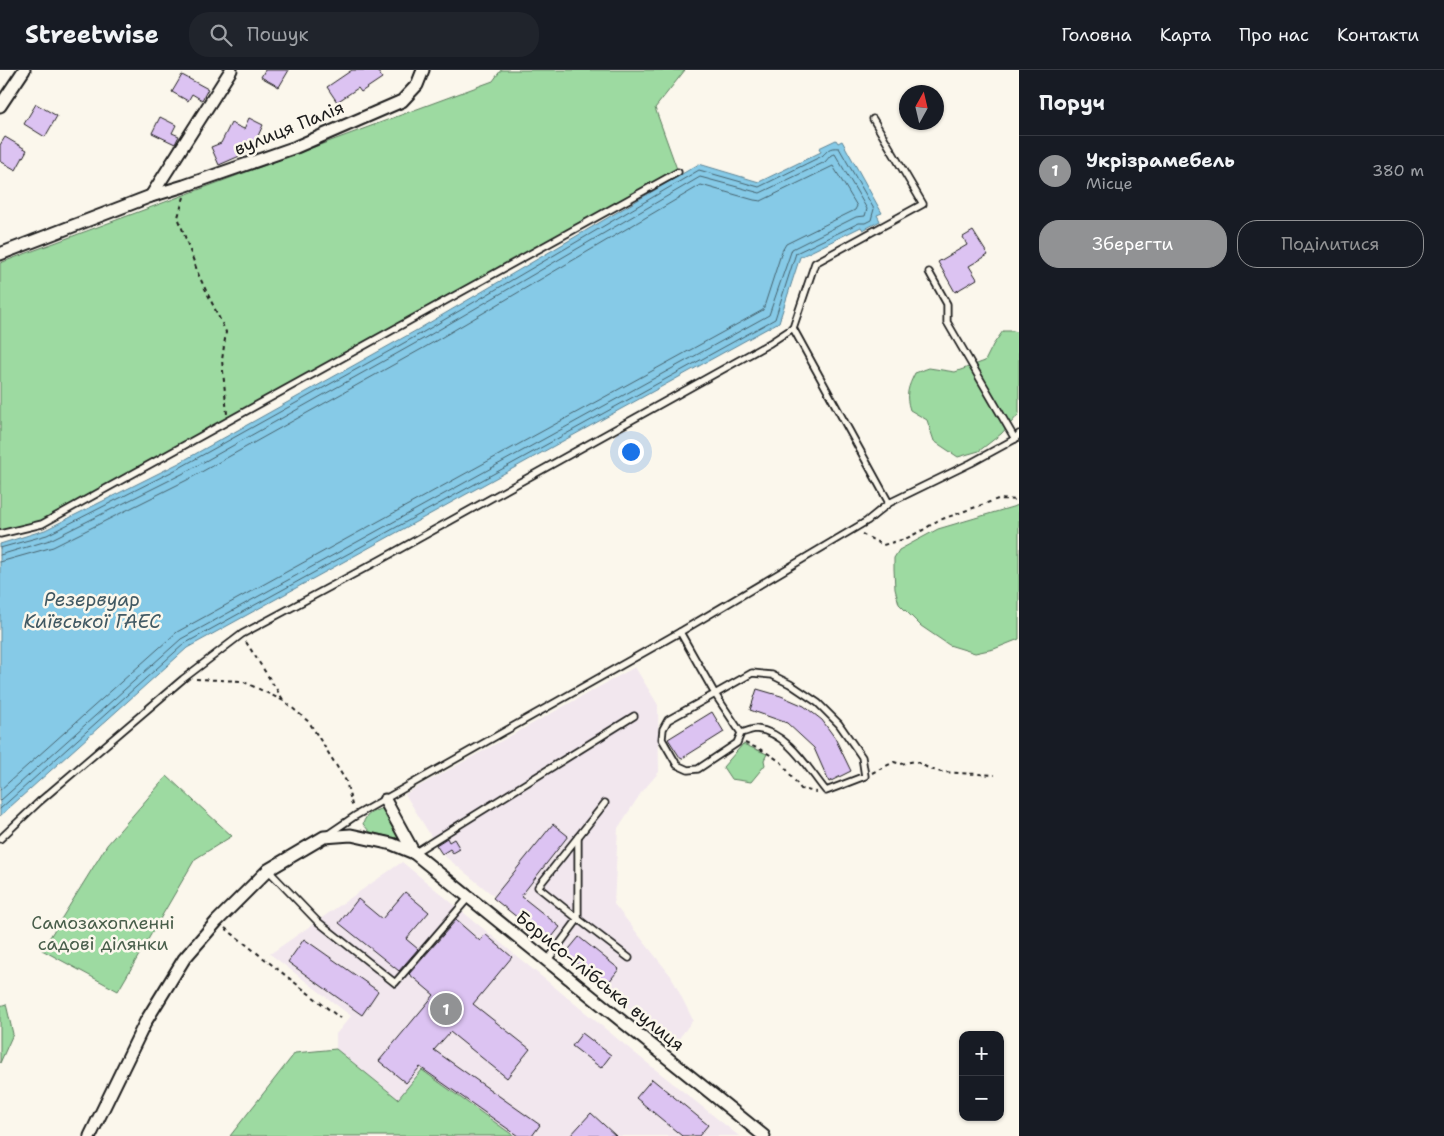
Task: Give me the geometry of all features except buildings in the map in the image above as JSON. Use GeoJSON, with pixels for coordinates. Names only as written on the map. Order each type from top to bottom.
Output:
{"type":"FeatureCollection","features":[{"type":"Feature","properties":{"kind":"street"},"geometry":{"type":"LineString","coordinates":[[0,106],[24,70]]}},
{"type":"Feature","properties":{"kind":"street"},"geometry":{"type":"LineString","coordinates":[[151,196],[231,70]]}},
{"type":"Feature","properties":{"kind":"street","name":"вулиця Палія"},"geometry":{"type":"LineString","coordinates":[[0,254],[151,196],[296,147],[402,101],[417,85],[423,70]]}},
{"type":"Feature","properties":{"kind":"street","name":"Борисо-Глібська вулиця"},"geometry":{"type":"LineString","coordinates":[[385,800],[414,853]]}},
{"type":"Feature","properties":{"kind":"street","name":"Борисо-Глібська вулиця"},"geometry":{"type":"LineString","coordinates":[[90,1136],[146,1021],[184,959],[268,870],[324,837],[351,835],[392,844],[414,853],[764,1136]]}},
{"type":"Feature","properties":{"kind":"lane"},"geometry":{"type":"LineString","coordinates":[[0,839],[39,802],[183,678],[242,634],[406,546],[770,344],[793,328],[815,263],[923,204],[873,119]]}},
{"type":"Feature","properties":{"kind":"lane"},"geometry":{"type":"LineString","coordinates":[[0,534],[42,524],[678,172]]}},
{"type":"Feature","properties":{"kind":"lane"},"geometry":{"type":"LineString","coordinates":[[324,837],[355,816],[680,632],[853,530],[889,503],[971,463],[1017,436],[947,322],[947,304],[929,272]]}},
{"type":"Feature","properties":{"kind":"lane"},"geometry":{"type":"LineString","coordinates":[[793,328],[889,503]]}},
{"type":"Feature","properties":{"kind":"lane"},"geometry":{"type":"LineString","coordinates":[[680,632],[715,694],[741,733]]}},
{"type":"Feature","properties":{"kind":"lane"},"geometry":{"type":"LineString","coordinates":[[752,673],[772,675],[790,684],[818,704],[839,724],[862,758],[865,776],[826,791],[796,753],[772,733],[755,729],[741,733],[738,742],[698,769],[688,770],[677,765],[662,739],[663,729],[668,720],[752,673]]}},
{"type":"Feature","properties":{"kind":"lane"},"geometry":{"type":"LineString","coordinates":[[414,853],[634,716]]}},
{"type":"Feature","properties":{"kind":"lane"},"geometry":{"type":"LineString","coordinates":[[606,803],[538,887],[629,958]]}},
{"type":"Feature","properties":{"kind":"lane"},"geometry":{"type":"LineString","coordinates":[[547,961],[578,919],[578,837]]}},
{"type":"Feature","properties":{"kind":"lane"},"geometry":{"type":"LineString","coordinates":[[268,870],[317,921],[395,983],[468,897]]}},
{"type":"Feature","properties":{"kind":"path"},"geometry":{"type":"LineString","coordinates":[[184,186],[184,200],[178,217],[199,276],[226,332],[222,360],[228,421]]}},
{"type":"Feature","properties":{"kind":"path"},"geometry":{"type":"LineString","coordinates":[[853,530],[883,545],[905,539],[936,521],[998,499],[1019,500]]}},
{"type":"Feature","properties":{"kind":"path"},"geometry":{"type":"LineString","coordinates":[[242,634],[284,701]]}},
{"type":"Feature","properties":{"kind":"path"},"geometry":{"type":"LineString","coordinates":[[183,678],[242,681],[284,701],[309,722],[346,781],[355,816]]}},
{"type":"Feature","properties":{"kind":"path"},"geometry":{"type":"LineString","coordinates":[[738,742],[751,744],[781,762],[801,789],[811,792],[826,791]]}},
{"type":"Feature","properties":{"kind":"path"},"geometry":{"type":"LineString","coordinates":[[865,776],[894,762],[901,764],[915,761],[930,769],[941,772],[995,775]]}},
{"type":"Feature","properties":{"kind":"path"},"geometry":{"type":"LineString","coordinates":[[218,921],[340,1018]]}},
{"type":"Feature","properties":{"kind":"shaded area"},"geometry":{"type":"Polygon","coordinates":[[[635,667],[658,705],[659,772],[641,793],[618,828],[614,904],[671,976],[693,1020],[674,1045],[555,950],[493,898],[494,896],[442,854],[405,794],[635,667]]]}},
{"type":"Feature","properties":{"kind":"shaded area"},"geometry":{"type":"Polygon","coordinates":[[[402,862],[739,1136],[514,1136],[422,1070],[398,1099],[336,1049],[336,1034],[351,1016],[270,954],[402,862]]]}},
{"type":"Feature","properties":{"kind":"green space"},"geometry":{"type":"Polygon","coordinates":[[[501,70],[685,70],[655,108],[678,172],[42,524],[0,534],[0,263],[493,81],[501,70]]]}},
{"type":"Feature","properties":{"kind":"green space"},"geometry":{"type":"Polygon","coordinates":[[[1003,331],[1014,331],[1019,334],[1019,414],[1001,434],[979,451],[958,457],[934,441],[927,420],[910,410],[908,391],[915,373],[929,368],[955,372],[985,361],[1003,331]]]}},
{"type":"Feature","properties":{"kind":"green space"},"geometry":{"type":"Polygon","coordinates":[[[1019,505],[1019,639],[994,649],[975,653],[949,645],[921,626],[899,604],[895,589],[894,558],[899,550],[938,529],[1019,505]]]}},
{"type":"Feature","properties":{"kind":"green space"},"geometry":{"type":"Polygon","coordinates":[[[743,744],[767,754],[764,760],[765,765],[751,782],[731,779],[723,767],[743,744]]]}},
{"type":"Feature","properties":{"kind":"green space","name":"Самозахопленні садові ділянки"},"geometry":{"type":"Polygon","coordinates":[[[167,776],[232,836],[195,859],[118,991],[42,950],[107,845],[167,776]]]}},
{"type":"Feature","properties":{"kind":"green space"},"geometry":{"type":"Polygon","coordinates":[[[384,808],[399,839],[370,832],[363,824],[368,815],[384,808]]]}},
{"type":"Feature","properties":{"kind":"green space"},"geometry":{"type":"Polygon","coordinates":[[[6,1004],[13,1034],[0,1063],[0,1006],[6,1004]]]}},
{"type":"Feature","properties":{"kind":"green space"},"geometry":{"type":"Polygon","coordinates":[[[336,1049],[398,1099],[422,1070],[514,1136],[230,1136],[295,1053],[336,1049]]]}},
{"type":"Feature","properties":{"kind":"water","name":"Резервуар Київської ГАЕС"},"geometry":{"type":"Polygon","coordinates":[[[836,140],[838,143],[842,141],[882,213],[877,215],[880,221],[863,230],[861,227],[800,257],[779,322],[187,648],[0,816],[0,544],[45,530],[179,463],[417,330],[699,164],[759,182],[821,152],[819,148],[836,140]]]}},
{"type":"Feature","properties":{"kind":"place","name":"Укрізрамебель"},"geometry":{"type":"Point","coordinates":[446,1009]}}]}
